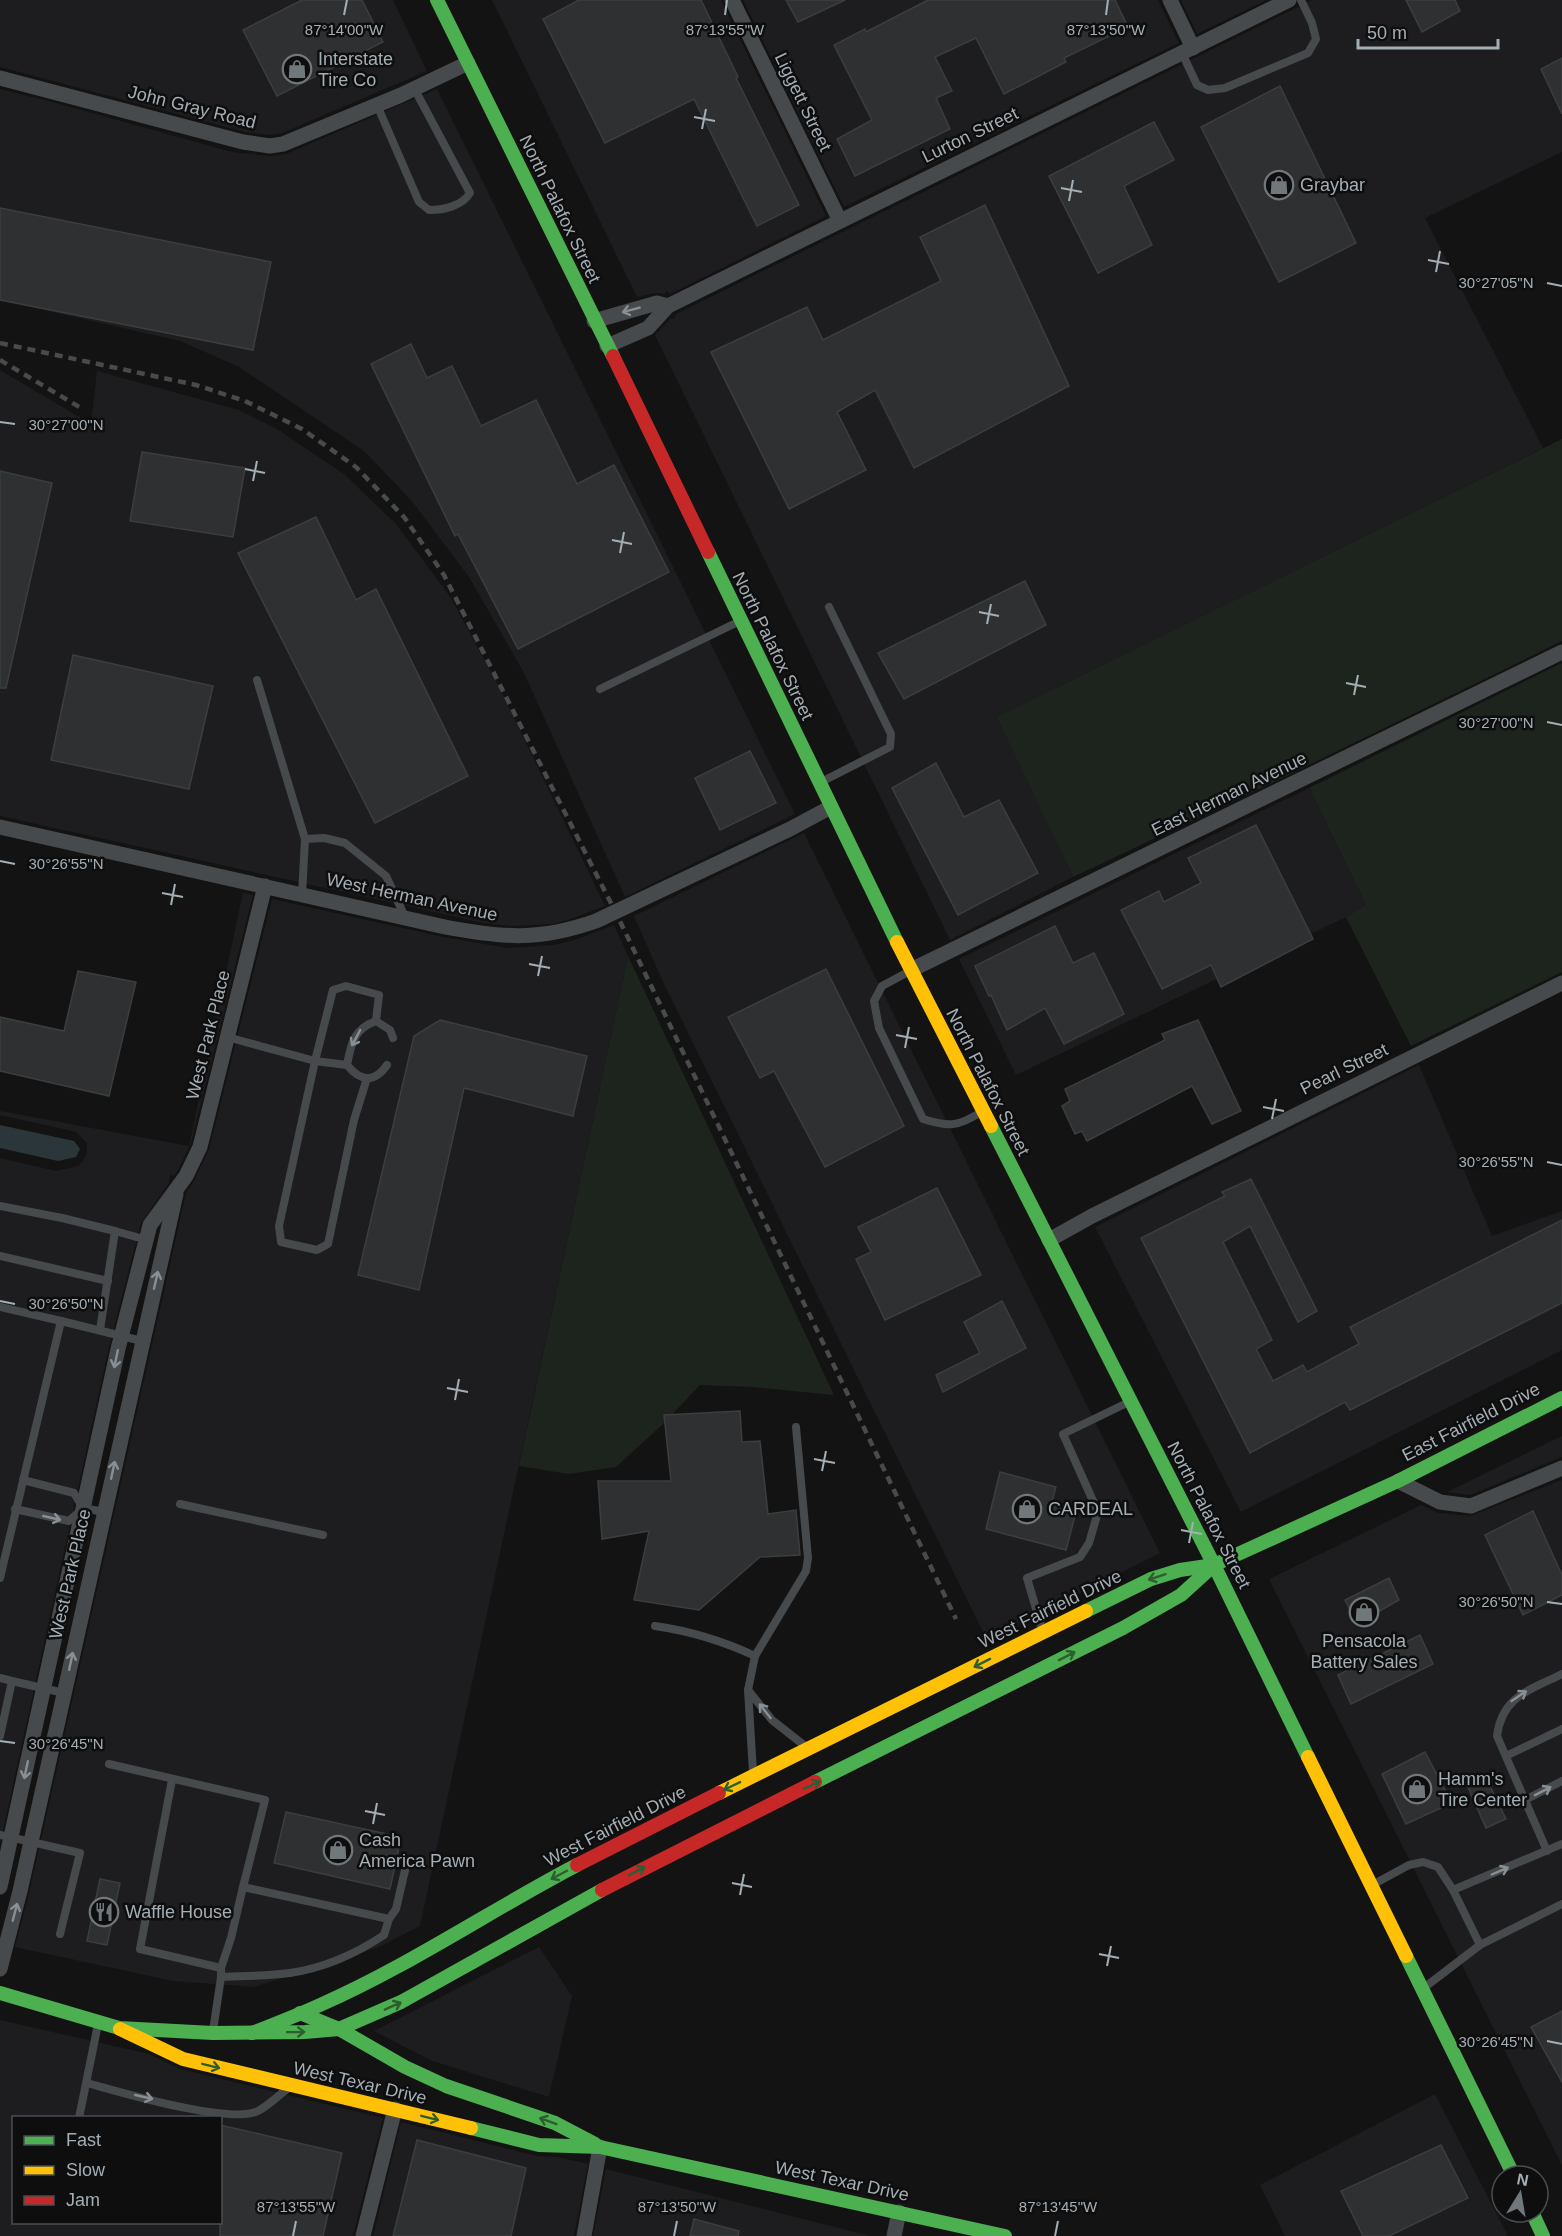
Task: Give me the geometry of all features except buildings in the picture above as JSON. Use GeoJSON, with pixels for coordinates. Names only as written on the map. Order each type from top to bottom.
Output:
{"type":"FeatureCollection","features":[{"type":"Feature","properties":{"kind":"main road","name":"North Palafox Street"},"geometry":{"type":"LineString","coordinates":[[437,0],[831,807],[1214,1565],[1508,2164]]}},
{"type":"Feature","properties":{"kind":"main road","name":"East Fairfield Drive"},"geometry":{"type":"LineString","coordinates":[[1214,1565],[1398,1481],[1562,1398]]}},
{"type":"Feature","properties":{"kind":"main road","name":"West Fairfield Drive"},"geometry":{"type":"LineString","coordinates":[[0,1993],[119,2028],[252,2033],[390,1970],[564,1872],[1151,1579],[1180,1570],[1214,1565]]}},
{"type":"Feature","properties":{"kind":"main road"},"geometry":{"type":"LineString","coordinates":[[252,2033],[339,2029],[401,2002],[527,1930],[630,1875],[1123,1628],[1181,1595],[1214,1565]]}},
{"type":"Feature","properties":{"kind":"main road","name":"West Texar Drive"},"geometry":{"type":"LineString","coordinates":[[300,2013],[339,2029],[405,2067],[446,2086],[555,2123],[600,2147]]}},
{"type":"Feature","properties":{"kind":"main road","name":"West Texar Drive"},"geometry":{"type":"LineString","coordinates":[[119,2028],[183,2059],[539,2145],[600,2147],[1005,2236]]}},
{"type":"Feature","properties":{"kind":"street","name":"Liggett Street"},"geometry":{"type":"LineString","coordinates":[[732,0],[840,221]]}},
{"type":"Feature","properties":{"kind":"street"},"geometry":{"type":"LineString","coordinates":[[1170,0],[1187,50]]}},
{"type":"Feature","properties":{"kind":"street","name":"Lurton Street"},"geometry":{"type":"LineString","coordinates":[[607,346],[648,328],[658,320],[668,306],[1289,0]]}},
{"type":"Feature","properties":{"kind":"street","name":"John Gray Road"},"geometry":{"type":"LineString","coordinates":[[0,78],[243,142],[270,146],[283,144],[377,105],[468,63]]}},
{"type":"Feature","properties":{"kind":"street","name":"Lurton Street"},"geometry":{"type":"LineString","coordinates":[[594,321],[657,303],[668,306]]}},
{"type":"Feature","properties":{"kind":"street","name":"East Herman Avenue"},"geometry":{"type":"LineString","coordinates":[[912,970],[1562,652]]}},
{"type":"Feature","properties":{"kind":"street","name":"West Herman Avenue"},"geometry":{"type":"LineString","coordinates":[[0,827],[482,934],[532,937],[572,930],[637,903],[831,807]]}},
{"type":"Feature","properties":{"kind":"street","name":"West Park Place"},"geometry":{"type":"LineString","coordinates":[[0,1887],[5,1836],[44,1689],[122,1335],[150,1225],[186,1176],[200,1147],[265,886]]}},
{"type":"Feature","properties":{"kind":"street","name":"Pearl Street"},"geometry":{"type":"LineString","coordinates":[[1049,1240],[1092,1216],[1562,984]]}},
{"type":"Feature","properties":{"kind":"street","name":"West Park Place"},"geometry":{"type":"LineString","coordinates":[[0,1969],[31,1842],[177,1188]]}},
{"type":"Feature","properties":{"kind":"street","name":"East Fairfield Drive"},"geometry":{"type":"LineString","coordinates":[[1398,1481],[1440,1502],[1471,1506],[1562,1468]]}},
{"type":"Feature","properties":{"kind":"street"},"geometry":{"type":"LineString","coordinates":[[363,2236],[395,2109]]}},
{"type":"Feature","properties":{"kind":"street"},"geometry":{"type":"LineString","coordinates":[[584,2236],[600,2147]]}},
{"type":"Feature","properties":{"kind":"street"},"geometry":{"type":"LineString","coordinates":[[894,2236],[899,2212]]}},
{"type":"Feature","properties":{"kind":"lane"},"geometry":{"type":"LineString","coordinates":[[1187,50],[1197,85],[1208,90],[1225,88],[1308,53],[1316,39],[1312,23],[1301,0]]}},
{"type":"Feature","properties":{"kind":"lane"},"geometry":{"type":"LineString","coordinates":[[377,105],[419,202],[429,210],[440,210],[466,201],[470,193],[414,88]]}},
{"type":"Feature","properties":{"kind":"lane"},"geometry":{"type":"LineString","coordinates":[[820,783],[890,747],[891,734],[829,607]]}},
{"type":"Feature","properties":{"kind":"lane"},"geometry":{"type":"LineString","coordinates":[[600,689],[741,621]]}},
{"type":"Feature","properties":{"kind":"lane"},"geometry":{"type":"LineString","coordinates":[[257,680],[305,839],[303,895]]}},
{"type":"Feature","properties":{"kind":"lane"},"geometry":{"type":"LineString","coordinates":[[305,839],[324,838],[345,843],[386,876],[405,917]]}},
{"type":"Feature","properties":{"kind":"lane"},"geometry":{"type":"LineString","coordinates":[[912,970],[882,986],[874,1001],[879,1028],[923,1119],[945,1126],[970,1119],[983,1111]]}},
{"type":"Feature","properties":{"kind":"lane"},"geometry":{"type":"LineString","coordinates":[[367,1078],[354,1120],[328,1244],[317,1250],[281,1242],[279,1226],[333,990],[346,986],[380,995],[376,1021]]}},
{"type":"Feature","properties":{"kind":"lane"},"geometry":{"type":"LineString","coordinates":[[376,1021],[390,1030],[393,1038]]}},
{"type":"Feature","properties":{"kind":"lane"},"geometry":{"type":"LineString","coordinates":[[346,1065],[356,1035],[364,1025],[376,1021]]}},
{"type":"Feature","properties":{"kind":"lane"},"geometry":{"type":"LineString","coordinates":[[227,1037],[315,1061],[346,1065],[355,1075],[367,1078],[380,1074],[387,1065]]}},
{"type":"Feature","properties":{"kind":"lane"},"geometry":{"type":"LineString","coordinates":[[0,1206],[62,1218],[147,1240]]}},
{"type":"Feature","properties":{"kind":"lane"},"geometry":{"type":"LineString","coordinates":[[100,1330],[116,1231]]}},
{"type":"Feature","properties":{"kind":"lane"},"geometry":{"type":"LineString","coordinates":[[0,1256],[108,1281]]}},
{"type":"Feature","properties":{"kind":"lane"},"geometry":{"type":"LineString","coordinates":[[0,1306],[142,1341]]}},
{"type":"Feature","properties":{"kind":"lane"},"geometry":{"type":"LineString","coordinates":[[0,1578],[61,1321]]}},
{"type":"Feature","properties":{"kind":"lane"},"geometry":{"type":"LineString","coordinates":[[1043,1633],[1027,1578],[1080,1557],[1089,1543],[1098,1512],[1063,1434],[1131,1401]]}},
{"type":"Feature","properties":{"kind":"lane"},"geometry":{"type":"LineString","coordinates":[[753,1776],[748,1690],[755,1656],[806,1571],[808,1558],[796,1427]]}},
{"type":"Feature","properties":{"kind":"lane"},"geometry":{"type":"LineString","coordinates":[[23,1480],[74,1493],[83,1508],[104,1512]]}},
{"type":"Feature","properties":{"kind":"lane"},"geometry":{"type":"LineString","coordinates":[[180,1504],[323,1535]]}},
{"type":"Feature","properties":{"kind":"lane"},"geometry":{"type":"LineString","coordinates":[[15,1509],[69,1521],[83,1508]]}},
{"type":"Feature","properties":{"kind":"lane"},"geometry":{"type":"LineString","coordinates":[[655,1626],[679,1629],[730,1644],[755,1656]]}},
{"type":"Feature","properties":{"kind":"lane"},"geometry":{"type":"LineString","coordinates":[[1547,1851],[1497,1736],[1499,1720],[1515,1697],[1562,1674]]}},
{"type":"Feature","properties":{"kind":"lane"},"geometry":{"type":"LineString","coordinates":[[0,1678],[64,1694]]}},
{"type":"Feature","properties":{"kind":"lane"},"geometry":{"type":"LineString","coordinates":[[0,1735],[12,1681]]}},
{"type":"Feature","properties":{"kind":"lane"},"geometry":{"type":"LineString","coordinates":[[748,1690],[772,1720],[809,1749]]}},
{"type":"Feature","properties":{"kind":"lane"},"geometry":{"type":"LineString","coordinates":[[1506,1756],[1562,1728]]}},
{"type":"Feature","properties":{"kind":"lane"},"geometry":{"type":"LineString","coordinates":[[109,1764],[265,1800],[231,1938],[221,1968],[213,2033]]}},
{"type":"Feature","properties":{"kind":"lane"},"geometry":{"type":"LineString","coordinates":[[172,1780],[140,1949],[221,1968]]}},
{"type":"Feature","properties":{"kind":"lane"},"geometry":{"type":"LineString","coordinates":[[1525,1800],[1562,1781]]}},
{"type":"Feature","properties":{"kind":"lane"},"geometry":{"type":"LineString","coordinates":[[5,1836],[80,1853],[60,1934]]}},
{"type":"Feature","properties":{"kind":"lane"},"geometry":{"type":"LineString","coordinates":[[1453,1890],[1562,1844]]}},
{"type":"Feature","properties":{"kind":"lane"},"geometry":{"type":"LineString","coordinates":[[1372,1884],[1409,1865],[1423,1862],[1438,1867],[1453,1890],[1480,1945]]}},
{"type":"Feature","properties":{"kind":"lane"},"geometry":{"type":"LineString","coordinates":[[221,1977],[291,1973],[358,1952],[384,1935],[389,1919],[396,1909],[406,1866]]}},
{"type":"Feature","properties":{"kind":"lane"},"geometry":{"type":"LineString","coordinates":[[243,1887],[389,1919]]}},
{"type":"Feature","properties":{"kind":"lane"},"geometry":{"type":"LineString","coordinates":[[1423,1989],[1480,1945],[1562,1904]]}},
{"type":"Feature","properties":{"kind":"lane"},"geometry":{"type":"LineString","coordinates":[[79,2116],[98,2022]]}},
{"type":"Feature","properties":{"kind":"lane"},"geometry":{"type":"LineString","coordinates":[[87,2083],[204,2111],[236,2116],[257,2112],[291,2086]]}},
{"type":"Feature","properties":{"kind":"shaded area"},"geometry":{"type":"Polygon","coordinates":[[[0,0],[393,0],[427,71],[282,133],[270,135],[245,132],[0,67],[0,0]]]}},
{"type":"Feature","properties":{"kind":"shaded area"},"geometry":{"type":"Polygon","coordinates":[[[492,0],[721,0],[826,216],[670,294],[667,291],[665,294],[655,293],[637,297],[492,0]]]}},
{"type":"Feature","properties":{"kind":"shaded area"},"geometry":{"type":"Polygon","coordinates":[[[743,0],[1158,0],[1179,43],[844,207],[743,0]]]}},
{"type":"Feature","properties":{"kind":"shaded area"},"geometry":{"type":"Polygon","coordinates":[[[1181,0],[1266,0],[1197,34],[1181,0]]]}},
{"type":"Feature","properties":{"kind":"shaded area"},"geometry":{"type":"Polygon","coordinates":[[[1312,0],[1562,0],[1562,152],[1425,218],[1543,448],[998,717],[1073,877],[950,940],[655,335],[671,318],[674,319],[676,314],[1312,0]]]}},
{"type":"Feature","properties":{"kind":"shaded area"},"geometry":{"type":"Polygon","coordinates":[[[0,89],[232,152],[270,156],[286,154],[437,89],[795,814],[625,897],[524,673],[469,577],[411,500],[364,451],[239,367],[180,341],[0,300],[0,89]]]}},
{"type":"Feature","properties":{"kind":"shaded area"},"geometry":{"type":"Polygon","coordinates":[[[0,370],[91,424],[97,371],[239,410],[277,429],[344,474],[396,524],[451,598],[498,685],[605,906],[552,924],[510,926],[484,923],[0,816],[0,370]]]}},
{"type":"Feature","properties":{"kind":"shaded area"},"geometry":{"type":"Polygon","coordinates":[[[1562,439],[1562,641],[1272,783],[1073,877],[997,717],[1562,439]]]}},
{"type":"Feature","properties":{"kind":"shaded area"},"geometry":{"type":"Polygon","coordinates":[[[1562,663],[1562,972],[1411,1046],[1346,917],[1366,905],[1309,788],[1562,663]]]}},
{"type":"Feature","properties":{"kind":"shaded area"},"geometry":{"type":"Polygon","coordinates":[[[1309,788],[1366,905],[1346,917],[1016,1075],[959,959],[1309,788]]]}},
{"type":"Feature","properties":{"kind":"shaded area"},"geometry":{"type":"Polygon","coordinates":[[[804,833],[1160,1553],[987,1640],[663,982],[634,916],[804,833]]]}},
{"type":"Feature","properties":{"kind":"shaded area"},"geometry":{"type":"Polygon","coordinates":[[[243,893],[253,895],[191,1143],[178,1170],[174,1176],[170,1175],[169,1183],[141,1223],[109,1347],[0,1844],[0,1158],[56,1171],[78,1166],[87,1153],[87,1143],[76,1132],[0,1115],[0,1111],[189,1146],[243,893]]]}},
{"type":"Feature","properties":{"kind":"shaded area"},"geometry":{"type":"Polygon","coordinates":[[[272,899],[443,937],[507,948],[554,945],[575,940],[614,925],[628,956],[420,1926],[377,1948],[254,1987],[173,1981],[15,1947],[186,1193],[209,1149],[272,899]]]}},
{"type":"Feature","properties":{"kind":"shaded area"},"geometry":{"type":"Polygon","coordinates":[[[628,956],[834,1395],[753,1387],[700,1385],[663,1424],[616,1467],[569,1474],[519,1466],[628,956]]]}},
{"type":"Feature","properties":{"kind":"shaded area"},"geometry":{"type":"Polygon","coordinates":[[[1419,1065],[1492,1236],[1562,1211],[1562,1350],[1241,1512],[1095,1227],[1419,1065]]]}},
{"type":"Feature","properties":{"kind":"shaded area"},"geometry":{"type":"Polygon","coordinates":[[[0,1125],[74,1141],[80,1149],[76,1157],[58,1161],[0,1148],[0,1125]]]}},
{"type":"Feature","properties":{"kind":"shaded area"},"geometry":{"type":"Polygon","coordinates":[[[1562,1436],[1562,1457],[1470,1495],[1447,1492],[1562,1436]]]}},
{"type":"Feature","properties":{"kind":"shaded area"},"geometry":{"type":"Polygon","coordinates":[[[1562,1480],[1562,2165],[1269,1579],[1421,1505],[1439,1513],[1470,1516],[1562,1480]]]}},
{"type":"Feature","properties":{"kind":"shaded area"},"geometry":{"type":"Polygon","coordinates":[[[539,1947],[572,1996],[549,2097],[432,2061],[374,2031],[539,1947]]]}},
{"type":"Feature","properties":{"kind":"shaded area"},"geometry":{"type":"Polygon","coordinates":[[[0,2020],[149,2054],[181,2069],[383,2118],[353,2236],[0,2236],[0,2020]]]}},
{"type":"Feature","properties":{"kind":"shaded area"},"geometry":{"type":"Polygon","coordinates":[[[1435,2094],[1490,2201],[1490,2224],[1502,2224],[1508,2236],[1285,2236],[1260,2185],[1435,2094]]]}},
{"type":"Feature","properties":{"kind":"shaded area"},"geometry":{"type":"Polygon","coordinates":[[[401,2122],[537,2156],[558,2157],[588,2164],[574,2236],[373,2236],[401,2122]]]}},
{"type":"Feature","properties":{"kind":"shaded area"},"geometry":{"type":"Polygon","coordinates":[[[606,2169],[870,2236],[593,2236],[606,2169]]]}},
{"type":"Feature","properties":{"kind":"railway"},"geometry":{"type":"LineString","coordinates":[[0,343],[196,385],[245,401],[302,429],[356,467],[404,517],[444,575],[616,913],[956,1619]]}},
{"type":"Feature","properties":{"kind":"railway"},"geometry":{"type":"LineString","coordinates":[[0,360],[81,408]]}},
{"type":"Feature","properties":{"kind":"traffic: fast"},"geometry":{"type":"LineString","coordinates":[[437,0],[613,356]]}},
{"type":"Feature","properties":{"kind":"traffic: fast"},"geometry":{"type":"LineString","coordinates":[[708,552],[897,942]]}},
{"type":"Feature","properties":{"kind":"traffic: fast"},"geometry":{"type":"LineString","coordinates":[[991,1126],[1214,1565],[1308,1757]]}},
{"type":"Feature","properties":{"kind":"traffic: fast"},"geometry":{"type":"LineString","coordinates":[[1086,1611],[1151,1579],[1180,1570],[1214,1565],[1398,1481],[1562,1398]]}},
{"type":"Feature","properties":{"kind":"traffic: fast"},"geometry":{"type":"LineString","coordinates":[[815,1782],[1123,1628],[1181,1595],[1214,1565]]}},
{"type":"Feature","properties":{"kind":"traffic: fast"},"geometry":{"type":"LineString","coordinates":[[252,2033],[320,2005],[386,1973],[577,1865]]}},
{"type":"Feature","properties":{"kind":"traffic: fast"},"geometry":{"type":"LineString","coordinates":[[0,1993],[119,2028],[213,2033],[305,2032],[339,2029],[401,2002],[602,1890]]}},
{"type":"Feature","properties":{"kind":"traffic: fast"},"geometry":{"type":"LineString","coordinates":[[1406,1956],[1508,2164]]}},
{"type":"Feature","properties":{"kind":"traffic: fast"},"geometry":{"type":"LineString","coordinates":[[300,2013],[339,2029],[405,2067],[446,2086],[555,2123],[595,2144]]}},
{"type":"Feature","properties":{"kind":"traffic: fast"},"geometry":{"type":"LineString","coordinates":[[471,2128],[539,2145],[600,2147],[1005,2236]]}},
{"type":"Feature","properties":{"kind":"traffic: fast"},"geometry":{"type":"LineString","coordinates":[[1538,2224],[1543,2236]]}},
{"type":"Feature","properties":{"kind":"traffic: slow"},"geometry":{"type":"LineString","coordinates":[[897,942],[991,1126]]}},
{"type":"Feature","properties":{"kind":"traffic: slow"},"geometry":{"type":"LineString","coordinates":[[719,1793],[1086,1611]]}},
{"type":"Feature","properties":{"kind":"traffic: slow"},"geometry":{"type":"LineString","coordinates":[[1308,1757],[1406,1956]]}},
{"type":"Feature","properties":{"kind":"traffic: slow"},"geometry":{"type":"LineString","coordinates":[[120,2029],[183,2059],[471,2128]]}},
{"type":"Feature","properties":{"kind":"traffic: jam"},"geometry":{"type":"LineString","coordinates":[[613,356],[708,552]]}},
{"type":"Feature","properties":{"kind":"traffic: jam"},"geometry":{"type":"LineString","coordinates":[[602,1890],[815,1782]]}},
{"type":"Feature","properties":{"kind":"traffic: jam"},"geometry":{"type":"LineString","coordinates":[[577,1865],[719,1793]]}},
{"type":"Feature","properties":{"kind":"place","name":"Interstate Tire Co"},"geometry":{"type":"Point","coordinates":[297,69]}},
{"type":"Feature","properties":{"kind":"place","name":"Graybar"},"geometry":{"type":"Point","coordinates":[1279,185]}},
{"type":"Feature","properties":{"kind":"place","name":"CARDEAL"},"geometry":{"type":"Point","coordinates":[1027,1509]}},
{"type":"Feature","properties":{"kind":"place","name":"Pensacola Battery Sales"},"geometry":{"type":"Point","coordinates":[1364,1612]}},
{"type":"Feature","properties":{"kind":"place","name":"Hamm's Tire Center"},"geometry":{"type":"Point","coordinates":[1417,1789]}},
{"type":"Feature","properties":{"kind":"place","name":"Cash America Pawn"},"geometry":{"type":"Point","coordinates":[338,1850]}},
{"type":"Feature","properties":{"kind":"place","name":"Waffle House"},"geometry":{"type":"Point","coordinates":[104,1912]}}]}
